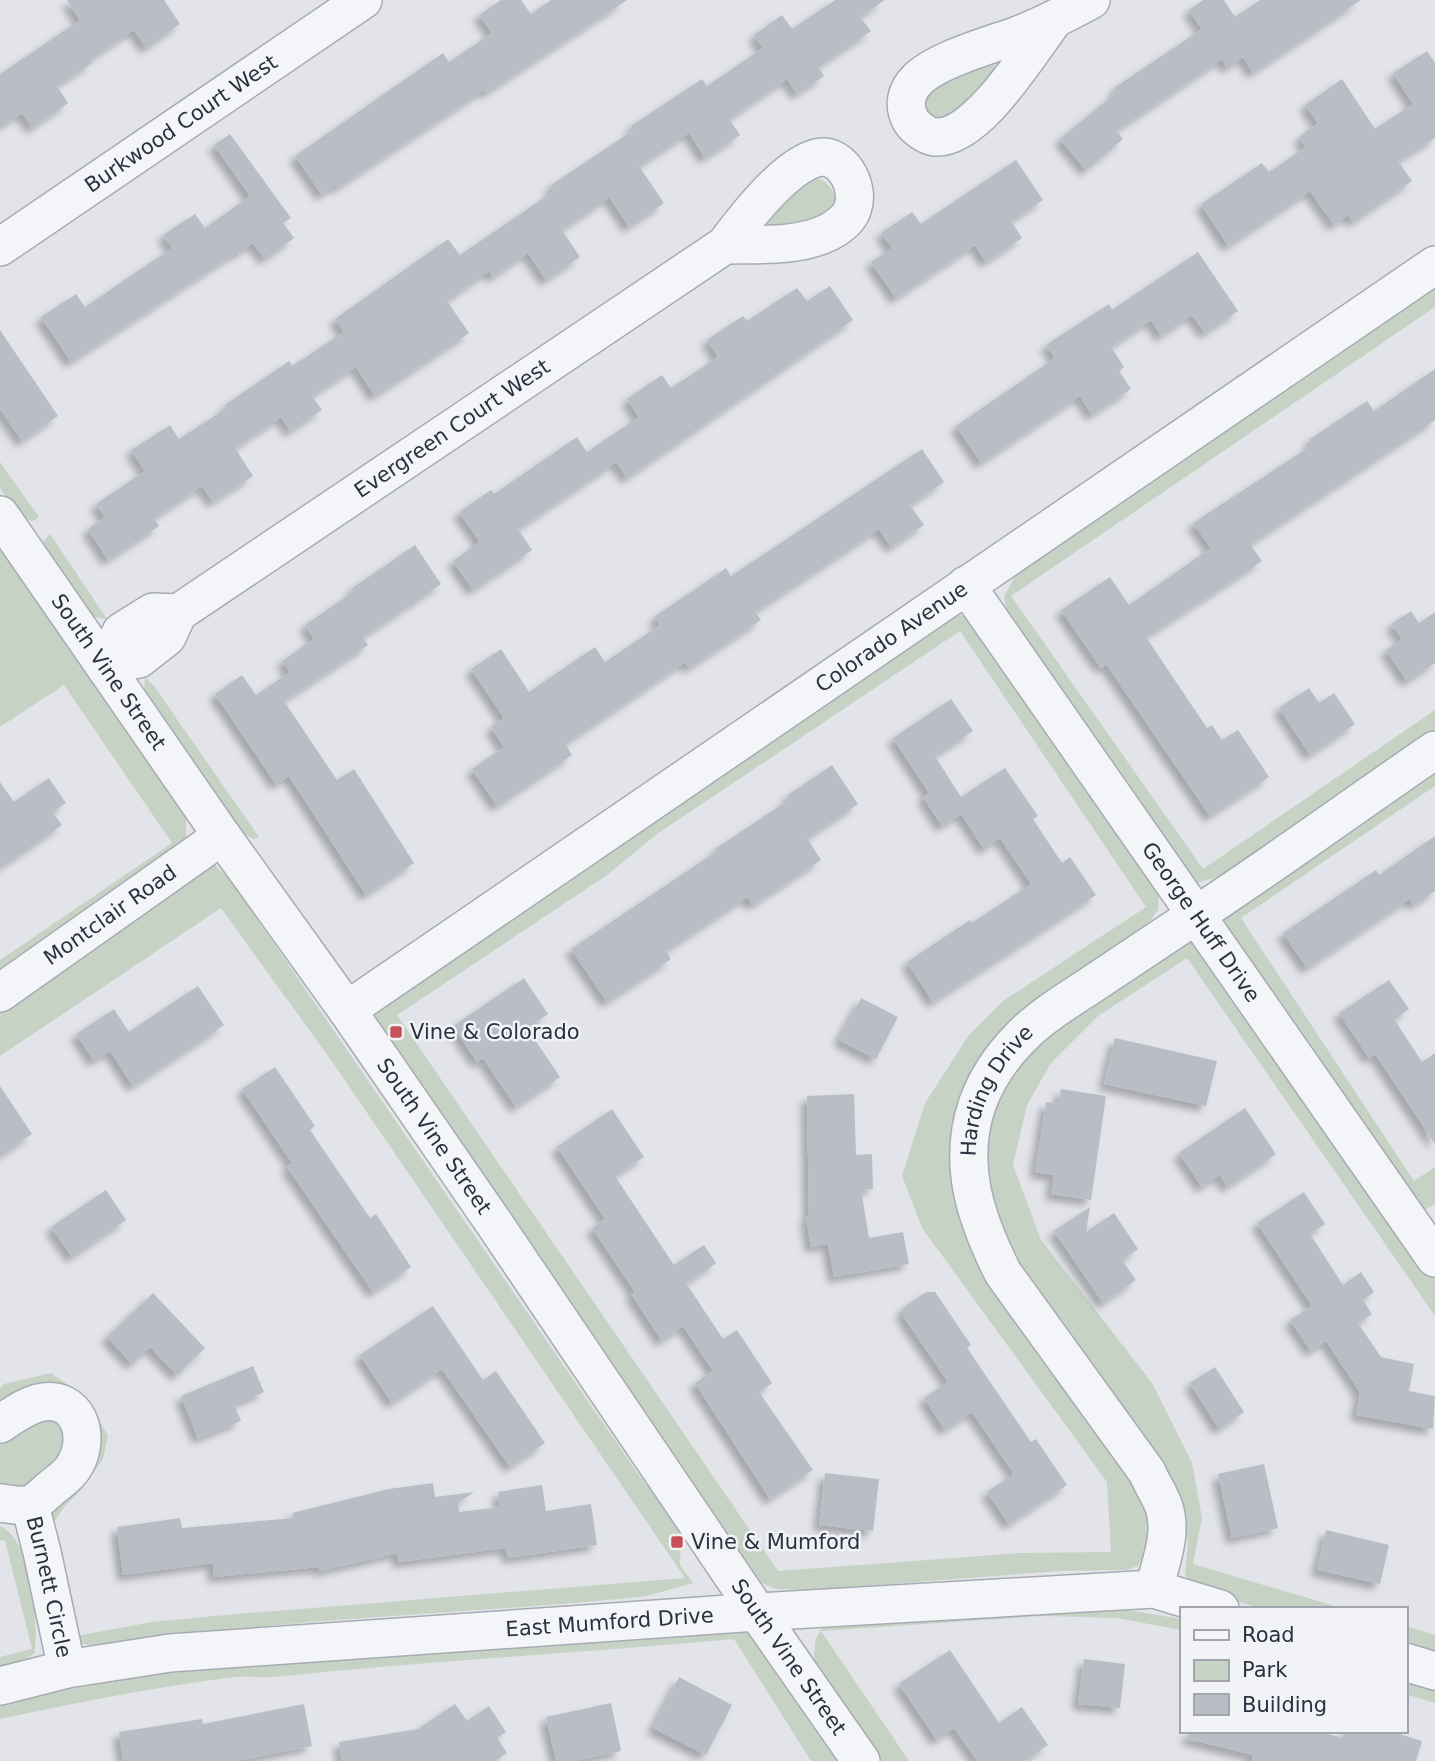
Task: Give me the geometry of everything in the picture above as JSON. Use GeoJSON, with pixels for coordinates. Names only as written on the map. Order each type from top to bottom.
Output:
{"type":"FeatureCollection","features":[{"type":"Feature","properties":{"kind":"street","name":"Burkwood Court West"},"geometry":{"type":"LineString","coordinates":[[0,247],[363,0]]}},
{"type":"Feature","properties":{"kind":"street"},"geometry":{"type":"LineString","coordinates":[[1053,20],[1091,0]]}},
{"type":"Feature","properties":{"kind":"street","name":"Evergreen Court West"},"geometry":{"type":"LineString","coordinates":[[105,666],[121,632],[153,612],[178,613],[725,245]]}},
{"type":"Feature","properties":{"kind":"street","name":"Colorado Avenue"},"geometry":{"type":"LineString","coordinates":[[347,1010],[1435,265]]}},
{"type":"Feature","properties":{"kind":"street","name":"South Vine Street"},"geometry":{"type":"LineString","coordinates":[[0,514],[222,836],[347,1010],[861,1761]]}},
{"type":"Feature","properties":{"kind":"street","name":"George Huff Drive"},"geometry":{"type":"LineString","coordinates":[[966,585],[1261,1010],[1429,1236]]}},
{"type":"Feature","properties":{"kind":"street","name":"Harding Drive"},"geometry":{"type":"LineString","coordinates":[[1154,1590],[1166,1542],[1164,1507],[1147,1472],[1003,1273],[987,1242],[972,1202],[970,1141],[977,1105],[998,1064],[1021,1036],[1060,1005],[1435,750]]}},
{"type":"Feature","properties":{"kind":"street","name":"Montclair Road"},"geometry":{"type":"LineString","coordinates":[[0,993],[222,836]]}},
{"type":"Feature","properties":{"kind":"street","name":"Burnett Circle"},"geometry":{"type":"LineString","coordinates":[[0,1424],[22,1409],[40,1402],[60,1402],[71,1409],[80,1422],[84,1438],[81,1455],[72,1470],[15,1504],[42,1552],[67,1669]]}},
{"type":"Feature","properties":{"kind":"street","name":"East Mumford Drive"},"geometry":{"type":"LineString","coordinates":[[0,1686],[67,1669],[170,1653],[757,1612],[1154,1590],[1213,1607]]}},
{"type":"Feature","properties":{"kind":"street"},"geometry":{"type":"LineString","coordinates":[[1407,1663],[1435,1671]]}},
{"type":"Feature","properties":{"kind":"green space"},"geometry":{"type":"Polygon","coordinates":[[[988,57],[996,68],[988,86],[940,125],[918,104],[925,83],[988,57]]]}},
{"type":"Feature","properties":{"kind":"green space"},"geometry":{"type":"Polygon","coordinates":[[[808,174],[831,188],[835,199],[835,214],[763,234],[759,217],[808,174]]]}},
{"type":"Feature","properties":{"kind":"green space"},"geometry":{"type":"Polygon","coordinates":[[[1435,284],[1435,307],[1011,596],[1203,869],[1435,710],[1435,733],[1220,876],[1194,884],[1007,614],[1004,597],[1018,570],[1435,284]]]}},
{"type":"Feature","properties":{"kind":"green space"},"geometry":{"type":"Polygon","coordinates":[[[0,462],[39,517],[33,521],[20,517],[0,488],[0,462]]]}},
{"type":"Feature","properties":{"kind":"green space"},"geometry":{"type":"Polygon","coordinates":[[[50,534],[107,619],[85,612],[43,551],[44,541],[50,534]]]}},
{"type":"Feature","properties":{"kind":"green space"},"geometry":{"type":"Polygon","coordinates":[[[0,546],[186,812],[186,842],[0,977],[0,960],[172,843],[64,685],[0,727],[0,546]]]}},
{"type":"Feature","properties":{"kind":"green space"},"geometry":{"type":"Polygon","coordinates":[[[957,613],[967,618],[1159,891],[1158,910],[1147,926],[1024,1012],[958,1197],[962,1228],[981,1272],[1139,1483],[1149,1522],[1148,1547],[1138,1566],[1126,1570],[1059,1571],[812,1590],[776,1589],[755,1580],[374,1022],[375,1013],[957,613]],[[960,631],[657,834],[607,875],[397,1015],[778,1571],[1020,1553],[1111,1552],[1107,1482],[922,1228],[902,1176],[925,1103],[969,1035],[1003,1001],[1146,907],[960,631]]]}},
{"type":"Feature","properties":{"kind":"green space"},"geometry":{"type":"Polygon","coordinates":[[[145,677],[154,686],[259,837],[253,839],[241,832],[144,693],[145,677]]]}},
{"type":"Feature","properties":{"kind":"green space"},"geometry":{"type":"Polygon","coordinates":[[[1435,767],[1435,786],[1241,918],[1414,1181],[1435,1167],[1435,1204],[1418,1210],[1232,939],[1223,916],[1435,767]]]}},
{"type":"Feature","properties":{"kind":"green space"},"geometry":{"type":"Polygon","coordinates":[[[215,865],[229,878],[634,1468],[674,1522],[681,1538],[680,1565],[693,1583],[640,1597],[196,1632],[109,1644],[91,1645],[73,1641],[48,1518],[70,1488],[84,1419],[0,1409],[0,1389],[4,1384],[51,1373],[86,1397],[108,1436],[103,1459],[53,1524],[76,1636],[152,1622],[214,1616],[685,1578],[333,1063],[221,908],[0,1056],[0,1007],[181,881],[215,865]]]}},
{"type":"Feature","properties":{"kind":"green space"},"geometry":{"type":"Polygon","coordinates":[[[1189,938],[1210,953],[1435,1278],[1435,1316],[1187,958],[1098,1016],[1051,1063],[1027,1105],[1013,1165],[1041,1240],[1152,1383],[1192,1463],[1202,1518],[1193,1564],[1338,1607],[1256,1607],[1209,1593],[1190,1582],[1185,1574],[1188,1541],[1167,1488],[1010,1262],[979,1159],[991,1117],[1013,1069],[1044,1031],[1189,938]]]}},
{"type":"Feature","properties":{"kind":"green space"},"geometry":{"type":"Polygon","coordinates":[[[60,1413],[72,1445],[47,1474],[19,1495],[0,1495],[0,1435],[60,1413]]]}},
{"type":"Feature","properties":{"kind":"green space"},"geometry":{"type":"Polygon","coordinates":[[[0,1526],[11,1534],[20,1547],[26,1564],[34,1602],[36,1639],[35,1653],[0,1668],[0,1657],[32,1649],[5,1541],[0,1540],[0,1526]]]}},
{"type":"Feature","properties":{"kind":"green space"},"geometry":{"type":"Polygon","coordinates":[[[1122,1609],[1180,1619],[1180,1630],[1117,1618],[1043,1616],[821,1631],[909,1761],[874,1761],[816,1673],[816,1638],[822,1628],[830,1622],[1122,1609]]]}},
{"type":"Feature","properties":{"kind":"green space"},"geometry":{"type":"Polygon","coordinates":[[[744,1626],[838,1761],[811,1761],[734,1639],[273,1677],[235,1677],[117,1695],[0,1719],[0,1702],[143,1676],[337,1656],[744,1626]]]}},
{"type":"Feature","properties":{"kind":"green space"},"geometry":{"type":"Polygon","coordinates":[[[1407,1627],[1435,1635],[1435,1659],[1407,1651],[1407,1627]]]}},
{"type":"Feature","properties":{"kind":"green space"},"geometry":{"type":"Polygon","coordinates":[[[1407,1682],[1435,1689],[1435,1703],[1407,1695],[1407,1682]]]}},
{"type":"Feature","properties":{"kind":"building"},"geometry":{"type":"Polygon","coordinates":[[[67,0],[164,0],[180,24],[146,48],[134,30],[89,60],[92,63],[57,86],[68,103],[32,128],[22,113],[0,127],[0,74],[80,20],[67,0]]]}},
{"type":"Feature","properties":{"kind":"building"},"geometry":{"type":"Polygon","coordinates":[[[501,0],[521,0],[531,14],[551,0],[627,0],[486,93],[484,90],[337,188],[336,185],[322,195],[295,156],[443,53],[449,62],[492,33],[479,15],[501,0]]]}},
{"type":"Feature","properties":{"kind":"building"},"geometry":{"type":"Polygon","coordinates":[[[835,0],[885,0],[860,17],[871,31],[818,67],[824,76],[797,94],[787,79],[729,119],[740,135],[705,158],[689,133],[639,166],[664,203],[629,227],[609,197],[562,230],[580,257],[546,280],[528,253],[493,277],[489,271],[447,301],[469,333],[375,396],[356,367],[312,396],[322,410],[290,431],[281,417],[235,448],[253,476],[213,502],[202,486],[154,518],[159,526],[108,560],[88,529],[105,517],[96,504],[145,471],[131,450],[170,425],[179,439],[227,408],[225,405],[289,361],[292,366],[344,332],[335,319],[448,239],[460,255],[554,191],[550,186],[634,130],[631,126],[702,79],[707,86],[763,48],[754,35],[782,15],[792,29],[835,0]]]}},
{"type":"Feature","properties":{"kind":"building"},"geometry":{"type":"Polygon","coordinates":[[[1203,0],[1224,0],[1235,17],[1260,0],[1361,0],[1253,73],[1243,57],[1227,68],[1222,59],[1116,131],[1123,139],[1086,170],[1060,139],[1117,92],[1114,88],[1202,29],[1189,10],[1203,0]]]}},
{"type":"Feature","properties":{"kind":"building"},"geometry":{"type":"Polygon","coordinates":[[[1427,51],[1435,63],[1435,138],[1398,161],[1412,181],[1353,222],[1348,215],[1334,225],[1310,191],[1228,246],[1201,204],[1262,163],[1269,172],[1306,147],[1299,137],[1318,123],[1305,105],[1342,79],[1375,129],[1413,104],[1393,73],[1427,51]]]}},
{"type":"Feature","properties":{"kind":"building"},"geometry":{"type":"Polygon","coordinates":[[[230,134],[291,218],[283,223],[294,238],[265,259],[253,243],[71,362],[41,317],[76,294],[85,307],[172,248],[163,235],[195,214],[205,228],[250,196],[214,145],[230,134]]]}},
{"type":"Feature","properties":{"kind":"building"},"geometry":{"type":"Polygon","coordinates":[[[1016,160],[1043,200],[1011,221],[1022,238],[986,262],[975,245],[896,298],[871,262],[892,248],[881,233],[912,212],[921,224],[1016,160]]]}},
{"type":"Feature","properties":{"kind":"building"},"geometry":{"type":"Polygon","coordinates":[[[1198,252],[1238,311],[1205,333],[1192,315],[1161,336],[1151,320],[1111,347],[1124,367],[1119,371],[1131,389],[1092,415],[1080,396],[981,463],[956,426],[1055,358],[1046,345],[1109,304],[1112,310],[1198,252]]]}},
{"type":"Feature","properties":{"kind":"building"},"geometry":{"type":"Polygon","coordinates":[[[830,286],[853,320],[627,478],[616,462],[518,529],[532,550],[473,590],[453,561],[480,542],[459,512],[491,490],[494,494],[577,437],[587,452],[639,417],[627,399],[662,375],[671,388],[718,357],[707,340],[743,316],[747,321],[797,288],[807,301],[830,286]]]}},
{"type":"Feature","properties":{"kind":"building"},"geometry":{"type":"Polygon","coordinates":[[[0,330],[58,416],[22,441],[0,409],[0,330]]]}},
{"type":"Feature","properties":{"kind":"building"},"geometry":{"type":"Polygon","coordinates":[[[1435,369],[1435,420],[1250,544],[1262,561],[1146,637],[1207,728],[1212,725],[1222,740],[1238,730],[1269,777],[1210,816],[1106,664],[1101,668],[1061,610],[1110,577],[1129,605],[1211,548],[1193,523],[1312,445],[1309,440],[1367,401],[1374,411],[1435,369]]]}},
{"type":"Feature","properties":{"kind":"building"},"geometry":{"type":"Polygon","coordinates":[[[922,449],[944,482],[910,505],[924,525],[891,547],[879,529],[755,612],[761,620],[689,668],[685,662],[565,744],[572,755],[497,806],[472,769],[504,747],[491,727],[504,718],[471,669],[501,649],[529,692],[595,647],[605,662],[660,625],[654,617],[726,568],[731,576],[922,449]]]}},
{"type":"Feature","properties":{"kind":"building"},"geometry":{"type":"Polygon","coordinates":[[[415,545],[441,584],[363,637],[368,645],[284,701],[337,780],[354,769],[414,863],[366,895],[289,776],[276,784],[215,694],[242,675],[256,695],[290,672],[282,661],[314,639],[305,625],[415,545]]]}},
{"type":"Feature","properties":{"kind":"building"},"geometry":{"type":"Polygon","coordinates":[[[1411,611],[1419,623],[1435,612],[1435,663],[1407,681],[1386,650],[1402,639],[1391,624],[1411,611]]]}},
{"type":"Feature","properties":{"kind":"building"},"geometry":{"type":"Polygon","coordinates":[[[1309,688],[1319,703],[1334,693],[1355,724],[1310,755],[1279,708],[1309,688]]]}},
{"type":"Feature","properties":{"kind":"building"},"geometry":{"type":"Polygon","coordinates":[[[951,699],[973,731],[935,756],[961,797],[1005,768],[1038,816],[1033,819],[1062,863],[1070,857],[1096,895],[933,1002],[907,962],[1031,884],[1000,838],[984,849],[961,814],[942,826],[923,797],[929,793],[893,738],[951,699]]]}},
{"type":"Feature","properties":{"kind":"building"},"geometry":{"type":"Polygon","coordinates":[[[832,765],[858,804],[807,838],[821,860],[753,905],[747,897],[666,951],[671,959],[607,1002],[571,949],[717,851],[715,849],[789,800],[787,796],[832,765]]]}},
{"type":"Feature","properties":{"kind":"building"},"geometry":{"type":"Polygon","coordinates":[[[49,778],[66,803],[52,812],[62,825],[0,868],[0,782],[14,802],[49,778]]]}},
{"type":"Feature","properties":{"kind":"building"},"geometry":{"type":"Polygon","coordinates":[[[1435,836],[1435,891],[1414,905],[1409,899],[1307,968],[1283,933],[1376,870],[1379,875],[1435,836]]]}},
{"type":"Feature","properties":{"kind":"building"},"geometry":{"type":"Polygon","coordinates":[[[524,978],[548,1014],[527,1028],[560,1077],[516,1107],[483,1058],[477,1062],[453,1026],[524,978]]]}},
{"type":"Feature","properties":{"kind":"building"},"geometry":{"type":"Polygon","coordinates":[[[1389,980],[1409,1009],[1394,1019],[1422,1062],[1435,1053],[1435,1144],[1375,1054],[1369,1058],[1339,1013],[1389,980]]]}},
{"type":"Feature","properties":{"kind":"building"},"geometry":{"type":"Polygon","coordinates":[[[198,986],[224,1025],[133,1086],[110,1051],[94,1061],[76,1034],[114,1009],[129,1032],[198,986]]]}},
{"type":"Feature","properties":{"kind":"building"},"geometry":{"type":"Polygon","coordinates":[[[861,998],[898,1017],[876,1059],[839,1040],[861,998]]]}},
{"type":"Feature","properties":{"kind":"building"},"geometry":{"type":"Polygon","coordinates":[[[1115,1038],[1217,1061],[1206,1106],[1104,1084],[1115,1038]]]}},
{"type":"Feature","properties":{"kind":"building"},"geometry":{"type":"Polygon","coordinates":[[[275,1067],[315,1126],[310,1130],[370,1218],[376,1214],[411,1267],[373,1292],[287,1167],[292,1163],[242,1089],[275,1067]]]}},
{"type":"Feature","properties":{"kind":"building"},"geometry":{"type":"Polygon","coordinates":[[[0,1086],[32,1134],[0,1156],[0,1086]]]}},
{"type":"Feature","properties":{"kind":"building"},"geometry":{"type":"Polygon","coordinates":[[[1061,1089],[1106,1096],[1091,1200],[1051,1194],[1054,1175],[1035,1172],[1046,1102],[1058,1104],[1061,1089]]]}},
{"type":"Feature","properties":{"kind":"building"},"geometry":{"type":"Polygon","coordinates":[[[854,1094],[856,1155],[872,1154],[873,1189],[861,1190],[869,1238],[903,1232],[909,1264],[834,1277],[828,1244],[811,1247],[806,1217],[809,1216],[807,1096],[854,1094]]]}},
{"type":"Feature","properties":{"kind":"building"},"geometry":{"type":"Polygon","coordinates":[[[1245,1108],[1276,1154],[1227,1187],[1220,1175],[1202,1187],[1179,1153],[1245,1108]]]}},
{"type":"Feature","properties":{"kind":"building"},"geometry":{"type":"Polygon","coordinates":[[[612,1109],[644,1157],[615,1176],[674,1265],[704,1245],[716,1263],[686,1283],[723,1339],[737,1330],[772,1383],[759,1392],[813,1470],[770,1499],[695,1383],[713,1371],[683,1326],[662,1341],[631,1294],[635,1292],[592,1228],[605,1219],[557,1147],[612,1109]]]}},
{"type":"Feature","properties":{"kind":"building"},"geometry":{"type":"Polygon","coordinates":[[[106,1190],[126,1220],[72,1257],[51,1227],[106,1190]]]}},
{"type":"Feature","properties":{"kind":"building"},"geometry":{"type":"Polygon","coordinates":[[[1304,1192],[1325,1224],[1310,1234],[1343,1285],[1361,1272],[1374,1292],[1363,1300],[1372,1314],[1358,1323],[1381,1357],[1414,1364],[1409,1391],[1435,1396],[1433,1429],[1356,1415],[1360,1392],[1326,1341],[1311,1351],[1290,1320],[1312,1306],[1257,1223],[1304,1192]]]}},
{"type":"Feature","properties":{"kind":"building"},"geometry":{"type":"Polygon","coordinates":[[[1090,1207],[1086,1232],[1114,1213],[1138,1249],[1122,1260],[1136,1280],[1103,1303],[1054,1231],[1090,1207]]]}},
{"type":"Feature","properties":{"kind":"building"},"geometry":{"type":"Polygon","coordinates":[[[926,1292],[935,1292],[971,1345],[967,1348],[1031,1442],[1036,1439],[1067,1485],[1009,1524],[987,1492],[1014,1474],[972,1412],[945,1430],[924,1398],[948,1382],[903,1316],[903,1308],[926,1292]]]}},
{"type":"Feature","properties":{"kind":"building"},"geometry":{"type":"Polygon","coordinates":[[[153,1293],[205,1348],[177,1375],[150,1347],[132,1364],[107,1337],[153,1293]]]}},
{"type":"Feature","properties":{"kind":"building"},"geometry":{"type":"Polygon","coordinates":[[[433,1306],[483,1380],[496,1371],[545,1443],[510,1467],[442,1369],[392,1403],[360,1355],[433,1306]]]}},
{"type":"Feature","properties":{"kind":"building"},"geometry":{"type":"Polygon","coordinates":[[[253,1366],[264,1392],[234,1404],[241,1421],[198,1438],[181,1396],[253,1366]]]}},
{"type":"Feature","properties":{"kind":"building"},"geometry":{"type":"Polygon","coordinates":[[[1215,1367],[1244,1412],[1219,1429],[1190,1383],[1215,1367]]]}},
{"type":"Feature","properties":{"kind":"building"},"geometry":{"type":"Polygon","coordinates":[[[1264,1464],[1278,1528],[1232,1538],[1218,1474],[1264,1464]]]}},
{"type":"Feature","properties":{"kind":"building"},"geometry":{"type":"Polygon","coordinates":[[[825,1473],[879,1479],[873,1531],[819,1525],[825,1473]]]}},
{"type":"Feature","properties":{"kind":"building"},"geometry":{"type":"Polygon","coordinates":[[[433,1483],[435,1497],[474,1492],[458,1503],[459,1512],[500,1507],[498,1492],[542,1485],[546,1511],[591,1504],[597,1545],[508,1558],[506,1548],[399,1562],[397,1553],[320,1571],[319,1567],[214,1577],[213,1563],[123,1575],[117,1527],[180,1518],[182,1528],[294,1518],[292,1513],[389,1489],[433,1483]]]}},
{"type":"Feature","properties":{"kind":"building"},"geometry":{"type":"Polygon","coordinates":[[[1326,1530],[1389,1545],[1380,1584],[1317,1570],[1326,1530]]]}},
{"type":"Feature","properties":{"kind":"building"},"geometry":{"type":"Polygon","coordinates":[[[950,1650],[999,1723],[1022,1707],[1048,1745],[1024,1761],[977,1761],[954,1728],[937,1740],[899,1684],[950,1650]]]}},
{"type":"Feature","properties":{"kind":"building"},"geometry":{"type":"Polygon","coordinates":[[[1084,1659],[1125,1664],[1120,1708],[1078,1704],[1084,1659]]]}},
{"type":"Feature","properties":{"kind":"building"},"geometry":{"type":"Polygon","coordinates":[[[679,1677],[732,1705],[706,1755],[653,1728],[679,1677]]]}},
{"type":"Feature","properties":{"kind":"building"},"geometry":{"type":"Polygon","coordinates":[[[611,1703],[621,1751],[574,1761],[556,1761],[546,1717],[611,1703]]]}},
{"type":"Feature","properties":{"kind":"building"},"geometry":{"type":"Polygon","coordinates":[[[304,1704],[312,1746],[235,1761],[123,1761],[119,1732],[202,1719],[203,1724],[304,1704]]]}},
{"type":"Feature","properties":{"kind":"building"},"geometry":{"type":"Polygon","coordinates":[[[455,1704],[467,1721],[489,1706],[506,1732],[497,1738],[507,1753],[495,1761],[342,1761],[339,1742],[418,1729],[455,1704]]]}},
{"type":"Feature","properties":{"kind":"building"},"geometry":{"type":"Polygon","coordinates":[[[1189,1733],[1325,1733],[1342,1738],[1343,1733],[1396,1733],[1422,1741],[1416,1761],[1252,1761],[1253,1755],[1188,1739],[1189,1733]]]}},
{"type":"Feature","properties":{"kind":"place","name":"Vine & Colorado"},"geometry":{"type":"Point","coordinates":[396,1032]}},
{"type":"Feature","properties":{"kind":"place","name":"Vine & Mumford"},"geometry":{"type":"Point","coordinates":[677,1542]}}]}
